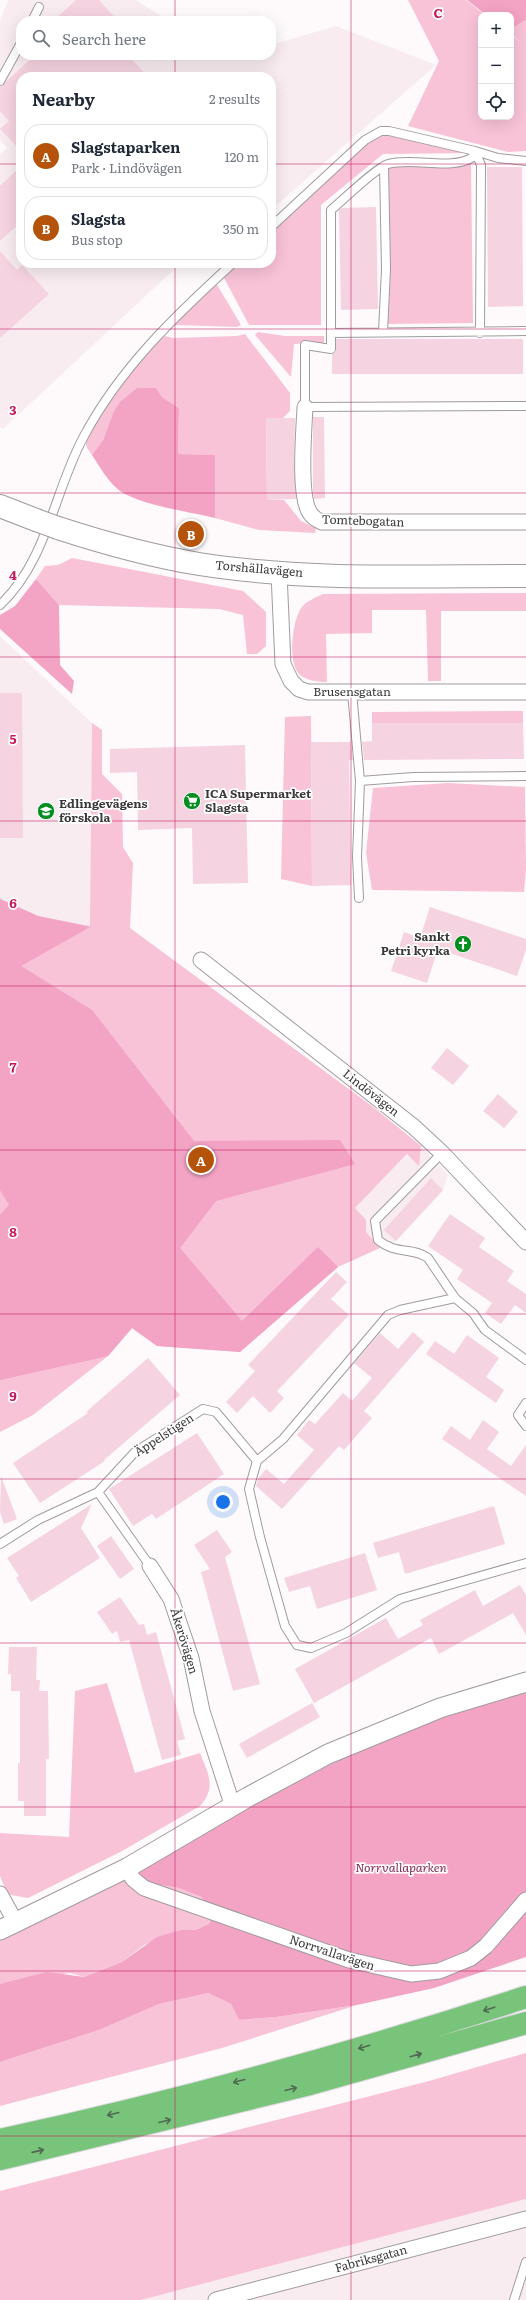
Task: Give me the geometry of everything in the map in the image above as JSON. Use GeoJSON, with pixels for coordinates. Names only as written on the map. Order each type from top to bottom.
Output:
{"type":"FeatureCollection","features":[{"type":"Feature","properties":{"kind":"highway"},"geometry":{"type":"LineString","coordinates":[[0,2140],[179,2098],[333,2056],[526,1997]]}},
{"type":"Feature","properties":{"kind":"highway"},"geometry":{"type":"LineString","coordinates":[[0,2159],[310,2084],[526,2023]]}},
{"type":"Feature","properties":{"kind":"main road","name":"Torshällavägen"},"geometry":{"type":"LineString","coordinates":[[0,506],[58,528],[119,547],[199,564],[279,573],[406,576],[526,576]]}},
{"type":"Feature","properties":{"kind":"street","name":"Tomtebogatan"},"geometry":{"type":"LineString","coordinates":[[305,407],[304,494],[309,512],[315,519],[322,522],[526,522]]}},
{"type":"Feature","properties":{"kind":"street","name":"Brusensgatan"},"geometry":{"type":"LineString","coordinates":[[279,573],[283,664],[292,681],[299,689],[308,692],[526,692]]}},
{"type":"Feature","properties":{"kind":"street","name":"Lindövägen"},"geometry":{"type":"LineString","coordinates":[[201,960],[393,1110],[442,1153],[526,1242]]}},
{"type":"Feature","properties":{"kind":"street","name":"Åkerövägen"},"geometry":{"type":"LineString","coordinates":[[150,1566],[171,1599],[191,1658],[202,1711],[233,1808]]}},
{"type":"Feature","properties":{"kind":"street"},"geometry":{"type":"LineString","coordinates":[[0,1894],[8,1927],[127,1868],[300,1768],[379,1732],[440,1708],[526,1682]]}},
{"type":"Feature","properties":{"kind":"street","name":"Norrvallavägen"},"geometry":{"type":"LineString","coordinates":[[127,1868],[133,1879],[144,1888],[349,1960],[411,1974],[440,1971],[471,1958],[486,1946],[526,1900]]}},
{"type":"Feature","properties":{"kind":"street","name":"Fabriksgatan"},"geometry":{"type":"LineString","coordinates":[[217,2300],[526,2219]]}},
{"type":"Feature","properties":{"kind":"lane"},"geometry":{"type":"LineString","coordinates":[[34,16],[39,7]]}},
{"type":"Feature","properties":{"kind":"lane"},"geometry":{"type":"LineString","coordinates":[[0,81],[16,52]]}},
{"type":"Feature","properties":{"kind":"lane"},"geometry":{"type":"LineString","coordinates":[[276,222],[365,140],[381,131],[401,133],[498,158],[526,161]]}},
{"type":"Feature","properties":{"kind":"lane"},"geometry":{"type":"LineString","coordinates":[[475,151],[473,157],[460,162],[410,162],[384,166],[331,210],[331,349],[305,345],[305,407],[526,406]]}},
{"type":"Feature","properties":{"kind":"lane"},"geometry":{"type":"LineString","coordinates":[[475,151],[481,165],[480,333]]}},
{"type":"Feature","properties":{"kind":"lane"},"geometry":{"type":"LineString","coordinates":[[383,332],[386,270],[384,166]]}},
{"type":"Feature","properties":{"kind":"lane"},"geometry":{"type":"LineString","coordinates":[[0,605],[14,589],[39,549],[75,454],[95,417],[122,377],[155,337],[227,268]]}},
{"type":"Feature","properties":{"kind":"lane"},"geometry":{"type":"LineString","coordinates":[[331,333],[480,333],[526,331]]}},
{"type":"Feature","properties":{"kind":"lane"},"geometry":{"type":"LineString","coordinates":[[352,692],[360,780],[357,857],[358,898]]}},
{"type":"Feature","properties":{"kind":"lane"},"geometry":{"type":"LineString","coordinates":[[360,780],[413,777],[526,776]]}},
{"type":"Feature","properties":{"kind":"lane"},"geometry":{"type":"LineString","coordinates":[[442,1153],[375,1221],[378,1240],[387,1248],[423,1254],[428,1258],[455,1298],[473,1313],[485,1330],[526,1360]]}},
{"type":"Feature","properties":{"kind":"lane"},"geometry":{"type":"LineString","coordinates":[[455,1298],[400,1310],[388,1315],[283,1439],[257,1461],[249,1488],[260,1537],[285,1626],[297,1645],[311,1648],[346,1633],[400,1599],[526,1563]]}},
{"type":"Feature","properties":{"kind":"lane"},"geometry":{"type":"LineString","coordinates":[[526,1402],[518,1415],[526,1426]]}},
{"type":"Feature","properties":{"kind":"lane","name":"Äppelstigen"},"geometry":{"type":"LineString","coordinates":[[0,1544],[38,1520],[98,1492],[135,1452],[204,1409],[216,1412],[257,1461]]}},
{"type":"Feature","properties":{"kind":"lane","name":"Åkerövägen"},"geometry":{"type":"LineString","coordinates":[[98,1492],[150,1566]]}},
{"type":"Feature","properties":{"kind":"lane"},"geometry":{"type":"LineString","coordinates":[[514,2300],[526,2262]]}},
{"type":"Feature","properties":{"kind":"shaded area"},"geometry":{"type":"Polygon","coordinates":[[[8,0],[136,0],[161,16],[16,16],[16,60],[276,60],[276,44],[336,26],[436,65],[276,206],[276,72],[16,72],[16,268],[176,268],[3,429],[0,427],[0,154],[7,148],[0,140],[0,21],[8,0]]]}},
{"type":"Feature","properties":{"kind":"shaded area"},"geometry":{"type":"Polygon","coordinates":[[[408,0],[466,0],[481,12],[478,12],[478,120],[514,120],[514,37],[523,44],[514,36],[514,27],[526,20],[526,151],[508,152],[408,126],[439,61],[408,0]]]}},
{"type":"Feature","properties":{"kind":"shaded area"},"geometry":{"type":"Polygon","coordinates":[[[387,133],[467,153],[383,154],[321,205],[321,325],[249,325],[221,272],[225,268],[276,268],[276,220],[360,143],[387,133]]]}},
{"type":"Feature","properties":{"kind":"shaded area"},"geometry":{"type":"Polygon","coordinates":[[[471,164],[473,323],[384,324],[382,165],[471,164]]]}},
{"type":"Feature","properties":{"kind":"shaded area"},"geometry":{"type":"Polygon","coordinates":[[[213,278],[241,325],[237,327],[176,325],[173,321],[213,278]]]}},
{"type":"Feature","properties":{"kind":"shaded area"},"geometry":{"type":"Polygon","coordinates":[[[258,332],[285,336],[324,336],[324,343],[294,344],[291,377],[255,335],[258,332]]]}},
{"type":"Feature","properties":{"kind":"shaded area"},"geometry":{"type":"Polygon","coordinates":[[[245,334],[290,393],[290,411],[283,418],[266,418],[267,500],[284,500],[301,521],[316,528],[315,533],[259,530],[215,518],[215,455],[178,454],[179,408],[162,397],[156,388],[113,413],[103,440],[92,455],[87,447],[86,441],[89,432],[107,403],[133,370],[165,336],[173,338],[237,336],[245,334]]]}},
{"type":"Feature","properties":{"kind":"shaded area"},"geometry":{"type":"Polygon","coordinates":[[[72,558],[243,591],[266,612],[266,646],[257,654],[247,654],[243,615],[219,609],[59,605],[36,579],[45,566],[58,565],[72,558]]]}},
{"type":"Feature","properties":{"kind":"shaded area"},"geometry":{"type":"Polygon","coordinates":[[[526,593],[526,611],[441,611],[441,681],[428,681],[426,610],[372,610],[372,633],[326,634],[327,682],[306,679],[300,675],[293,662],[292,642],[299,613],[306,603],[323,594],[526,593]]]}},
{"type":"Feature","properties":{"kind":"shaded area","name":"Edlingevägens förskola"},"geometry":{"type":"Polygon","coordinates":[[[0,636],[92,723],[90,927],[38,916],[0,899],[0,636]]]}},
{"type":"Feature","properties":{"kind":"shaded area"},"geometry":{"type":"Polygon","coordinates":[[[523,711],[523,723],[372,723],[372,712],[523,711]]]}},
{"type":"Feature","properties":{"kind":"shaded area"},"geometry":{"type":"Polygon","coordinates":[[[311,716],[312,886],[281,879],[285,717],[311,716]]]}},
{"type":"Feature","properties":{"kind":"shaded area"},"geometry":{"type":"Polygon","coordinates":[[[92,723],[102,730],[102,774],[122,794],[123,847],[133,863],[130,928],[372,1106],[421,1146],[419,1166],[407,1154],[355,1208],[366,1220],[366,1232],[380,1248],[338,1267],[240,1352],[157,1346],[132,1328],[108,1356],[33,1415],[0,1432],[0,899],[38,916],[90,926],[92,723]]]}},
{"type":"Feature","properties":{"kind":"shaded area"},"geometry":{"type":"Polygon","coordinates":[[[448,783],[525,787],[526,870],[524,892],[372,890],[366,853],[373,788],[448,783]]]}},
{"type":"Feature","properties":{"kind":"shaded area"},"geometry":{"type":"Polygon","coordinates":[[[421,1146],[448,1175],[443,1190],[396,1241],[380,1248],[366,1232],[355,1208],[408,1154],[419,1165],[421,1146]]]}},
{"type":"Feature","properties":{"kind":"shaded area"},"geometry":{"type":"Polygon","coordinates":[[[107,1683],[135,1773],[200,1753],[208,1774],[210,1786],[208,1793],[200,1806],[122,1851],[28,1898],[11,1895],[6,1891],[0,1876],[0,1833],[69,1837],[75,1691],[107,1683]]]}},
{"type":"Feature","properties":{"kind":"shaded area"},"geometry":{"type":"Polygon","coordinates":[[[141,1867],[139,1876],[153,1884],[179,1888],[203,1897],[209,1910],[210,1923],[196,1930],[181,1930],[144,1945],[122,1962],[84,1977],[70,1973],[0,1984],[0,1936],[141,1867]]]}},
{"type":"Feature","properties":{"kind":"shaded area"},"geometry":{"type":"Polygon","coordinates":[[[208,1993],[231,2004],[239,2020],[276,2017],[357,2005],[222,2048],[0,2106],[0,2062],[99,2030],[159,2004],[208,1993]]]}},
{"type":"Feature","properties":{"kind":"shaded area"},"geometry":{"type":"Polygon","coordinates":[[[526,2053],[526,2199],[141,2300],[0,2300],[0,2191],[429,2081],[526,2053]]]}},
{"type":"Feature","properties":{"kind":"shaded area"},"geometry":{"type":"Polygon","coordinates":[[[526,2199],[526,2300],[141,2300],[526,2199]]]}},
{"type":"Feature","properties":{"kind":"green space"},"geometry":{"type":"Polygon","coordinates":[[[467,0],[526,0],[526,20],[514,27],[514,12],[482,12],[467,0]]]}},
{"type":"Feature","properties":{"kind":"green space"},"geometry":{"type":"Polygon","coordinates":[[[137,388],[156,388],[162,397],[179,408],[178,454],[215,455],[215,518],[166,508],[129,496],[120,491],[112,483],[104,474],[92,455],[103,440],[113,413],[120,402],[137,388]]]}},
{"type":"Feature","properties":{"kind":"green space"},"geometry":{"type":"Polygon","coordinates":[[[36,579],[59,605],[60,665],[74,681],[72,694],[0,629],[0,615],[15,606],[36,579]]]}},
{"type":"Feature","properties":{"kind":"green space"},"geometry":{"type":"Polygon","coordinates":[[[0,899],[38,916],[90,927],[21,966],[92,1010],[194,1141],[340,1140],[355,1164],[216,1201],[180,1248],[242,1321],[318,1247],[338,1267],[240,1352],[157,1346],[132,1328],[108,1356],[0,1380],[0,1215],[9,1205],[0,1190],[0,899]]]}},
{"type":"Feature","properties":{"kind":"green space","name":"Norrvallaparken"},"geometry":{"type":"Polygon","coordinates":[[[526,1691],[526,1957],[434,1988],[357,2005],[276,2017],[239,2020],[231,2004],[208,1993],[159,2004],[99,2030],[0,2062],[0,1984],[47,1972],[84,1977],[122,1962],[157,1937],[181,1930],[196,1930],[210,1923],[209,1910],[202,1897],[179,1888],[153,1884],[138,1877],[141,1867],[242,1811],[343,1758],[438,1718],[526,1691]]]}},
{"type":"Feature","properties":{"kind":"building"},"geometry":{"type":"Polygon","coordinates":[[[76,0],[99,0],[113,16],[58,16],[76,0]]]}},
{"type":"Feature","properties":{"kind":"building"},"geometry":{"type":"Polygon","coordinates":[[[30,60],[133,60],[143,72],[16,72],[30,60]]]}},
{"type":"Feature","properties":{"kind":"building"},"geometry":{"type":"Polygon","coordinates":[[[16,72],[16,146],[0,129],[9,121],[0,111],[0,87],[16,72]]]}},
{"type":"Feature","properties":{"kind":"building"},"geometry":{"type":"Polygon","coordinates":[[[487,167],[522,167],[523,306],[488,307],[487,167]]]}},
{"type":"Feature","properties":{"kind":"building"},"geometry":{"type":"Polygon","coordinates":[[[16,171],[16,227],[0,241],[0,186],[16,171]]]}},
{"type":"Feature","properties":{"kind":"building"},"geometry":{"type":"Polygon","coordinates":[[[376,207],[378,309],[341,310],[339,210],[342,208],[376,207]]]}},
{"type":"Feature","properties":{"kind":"building"},"geometry":{"type":"Polygon","coordinates":[[[0,251],[17,270],[19,268],[25,268],[49,294],[0,338],[0,251]]]}},
{"type":"Feature","properties":{"kind":"building"},"geometry":{"type":"Polygon","coordinates":[[[336,339],[523,339],[523,374],[332,374],[332,354],[336,352],[336,339]]]}},
{"type":"Feature","properties":{"kind":"building"},"geometry":{"type":"Polygon","coordinates":[[[313,417],[324,417],[325,498],[314,499],[313,491],[313,417]]]}},
{"type":"Feature","properties":{"kind":"building"},"geometry":{"type":"Polygon","coordinates":[[[266,418],[295,418],[294,462],[296,499],[267,500],[266,418]]]}},
{"type":"Feature","properties":{"kind":"building"},"geometry":{"type":"Polygon","coordinates":[[[0,693],[22,693],[23,838],[0,838],[0,693]]]}},
{"type":"Feature","properties":{"kind":"building"},"geometry":{"type":"Polygon","coordinates":[[[372,723],[523,723],[524,759],[364,760],[362,742],[372,741],[372,723]]]}},
{"type":"Feature","properties":{"kind":"building"},"geometry":{"type":"Polygon","coordinates":[[[311,742],[351,742],[353,760],[349,760],[351,885],[312,886],[311,742]]]}},
{"type":"Feature","properties":{"kind":"building","name":"ICA Supermarket Slagsta"},"geometry":{"type":"Polygon","coordinates":[[[245,745],[248,883],[193,884],[192,828],[138,830],[137,772],[110,773],[110,749],[245,745]]]}},
{"type":"Feature","properties":{"kind":"building","name":"Sankt Petri kyrka"},"geometry":{"type":"Polygon","coordinates":[[[430,907],[526,939],[526,950],[517,976],[438,949],[427,983],[391,971],[404,932],[420,938],[430,907]]]}},
{"type":"Feature","properties":{"kind":"building"},"geometry":{"type":"Polygon","coordinates":[[[447,1048],[469,1066],[453,1085],[431,1068],[447,1048]]]}},
{"type":"Feature","properties":{"kind":"building"},"geometry":{"type":"Polygon","coordinates":[[[498,1094],[518,1112],[504,1128],[483,1111],[498,1094]]]}},
{"type":"Feature","properties":{"kind":"building"},"geometry":{"type":"Polygon","coordinates":[[[431,1178],[443,1190],[396,1241],[384,1230],[431,1178]]]}},
{"type":"Feature","properties":{"kind":"building"},"geometry":{"type":"Polygon","coordinates":[[[450,1214],[485,1238],[479,1247],[514,1271],[507,1281],[526,1294],[526,1313],[515,1305],[501,1324],[485,1313],[492,1303],[457,1279],[463,1270],[428,1246],[450,1214]]]}},
{"type":"Feature","properties":{"kind":"building"},"geometry":{"type":"Polygon","coordinates":[[[336,1272],[347,1282],[331,1299],[349,1315],[277,1391],[284,1398],[270,1413],[253,1396],[237,1413],[226,1402],[255,1371],[248,1365],[336,1272]]]}},
{"type":"Feature","properties":{"kind":"building"},"geometry":{"type":"Polygon","coordinates":[[[413,1332],[424,1342],[364,1411],[372,1418],[344,1450],[339,1446],[282,1509],[256,1486],[258,1479],[266,1469],[284,1484],[314,1450],[297,1435],[309,1420],[315,1424],[343,1393],[352,1401],[372,1378],[354,1363],[380,1333],[398,1349],[413,1332]]]}},
{"type":"Feature","properties":{"kind":"building"},"geometry":{"type":"Polygon","coordinates":[[[467,1335],[499,1358],[486,1377],[504,1390],[496,1403],[426,1354],[435,1341],[454,1354],[467,1335]]]}},
{"type":"Feature","properties":{"kind":"building"},"geometry":{"type":"Polygon","coordinates":[[[148,1358],[180,1395],[104,1460],[105,1461],[40,1503],[13,1463],[88,1413],[86,1412],[148,1358]]]}},
{"type":"Feature","properties":{"kind":"building"},"geometry":{"type":"Polygon","coordinates":[[[483,1420],[499,1432],[487,1449],[511,1466],[526,1445],[526,1496],[442,1439],[451,1426],[470,1440],[483,1420]]]}},
{"type":"Feature","properties":{"kind":"building"},"geometry":{"type":"Polygon","coordinates":[[[197,1433],[224,1474],[156,1519],[152,1514],[133,1526],[109,1489],[197,1433]]]}},
{"type":"Feature","properties":{"kind":"building"},"geometry":{"type":"Polygon","coordinates":[[[1,1476],[17,1519],[4,1524],[0,1512],[1,1476]]]}},
{"type":"Feature","properties":{"kind":"building"},"geometry":{"type":"Polygon","coordinates":[[[92,1504],[81,1528],[100,1558],[31,1602],[16,1578],[19,1576],[7,1558],[92,1504]]]}},
{"type":"Feature","properties":{"kind":"building"},"geometry":{"type":"Polygon","coordinates":[[[494,1506],[505,1544],[405,1574],[399,1552],[378,1558],[373,1543],[494,1506]]]}},
{"type":"Feature","properties":{"kind":"building"},"geometry":{"type":"Polygon","coordinates":[[[217,1530],[232,1552],[225,1557],[260,1684],[233,1691],[201,1572],[210,1569],[194,1545],[217,1530]]]}},
{"type":"Feature","properties":{"kind":"building"},"geometry":{"type":"Polygon","coordinates":[[[111,1536],[134,1569],[120,1579],[97,1546],[111,1536]]]}},
{"type":"Feature","properties":{"kind":"building"},"geometry":{"type":"Polygon","coordinates":[[[365,1553],[377,1590],[317,1609],[310,1586],[289,1592],[284,1578],[365,1553]]]}},
{"type":"Feature","properties":{"kind":"building"},"geometry":{"type":"Polygon","coordinates":[[[520,1585],[526,1595],[526,1635],[513,1613],[439,1654],[431,1638],[314,1703],[295,1669],[386,1618],[398,1639],[423,1625],[420,1620],[475,1590],[483,1606],[520,1585]]]}},
{"type":"Feature","properties":{"kind":"building"},"geometry":{"type":"Polygon","coordinates":[[[120,1597],[139,1625],[144,1624],[147,1635],[156,1632],[185,1739],[177,1741],[181,1755],[162,1760],[129,1640],[120,1642],[117,1631],[112,1634],[97,1612],[120,1597]]]}},
{"type":"Feature","properties":{"kind":"building"},"geometry":{"type":"Polygon","coordinates":[[[9,1647],[37,1647],[36,1680],[40,1680],[39,1691],[48,1691],[49,1759],[46,1759],[46,1816],[24,1816],[24,1801],[18,1801],[18,1763],[20,1763],[20,1691],[11,1691],[11,1674],[8,1674],[9,1647]]]}},
{"type":"Feature","properties":{"kind":"building"},"geometry":{"type":"Polygon","coordinates":[[[312,1703],[320,1717],[247,1758],[239,1744],[312,1703]]]}},
{"type":"Feature","properties":{"kind":"place","name":"Slagsta"},"geometry":{"type":"Point","coordinates":[191,534]}},
{"type":"Feature","properties":{"kind":"place","name":"ICA Supermarket Slagsta"},"geometry":{"type":"Point","coordinates":[192,801]}},
{"type":"Feature","properties":{"kind":"place","name":"Edlingevägens förskola"},"geometry":{"type":"Point","coordinates":[46,811]}},
{"type":"Feature","properties":{"kind":"place","name":"Sankt Petri kyrka"},"geometry":{"type":"Point","coordinates":[463,944]}},
{"type":"Feature","properties":{"kind":"place","name":"Slagstaparken"},"geometry":{"type":"Point","coordinates":[201,1160]}}]}
